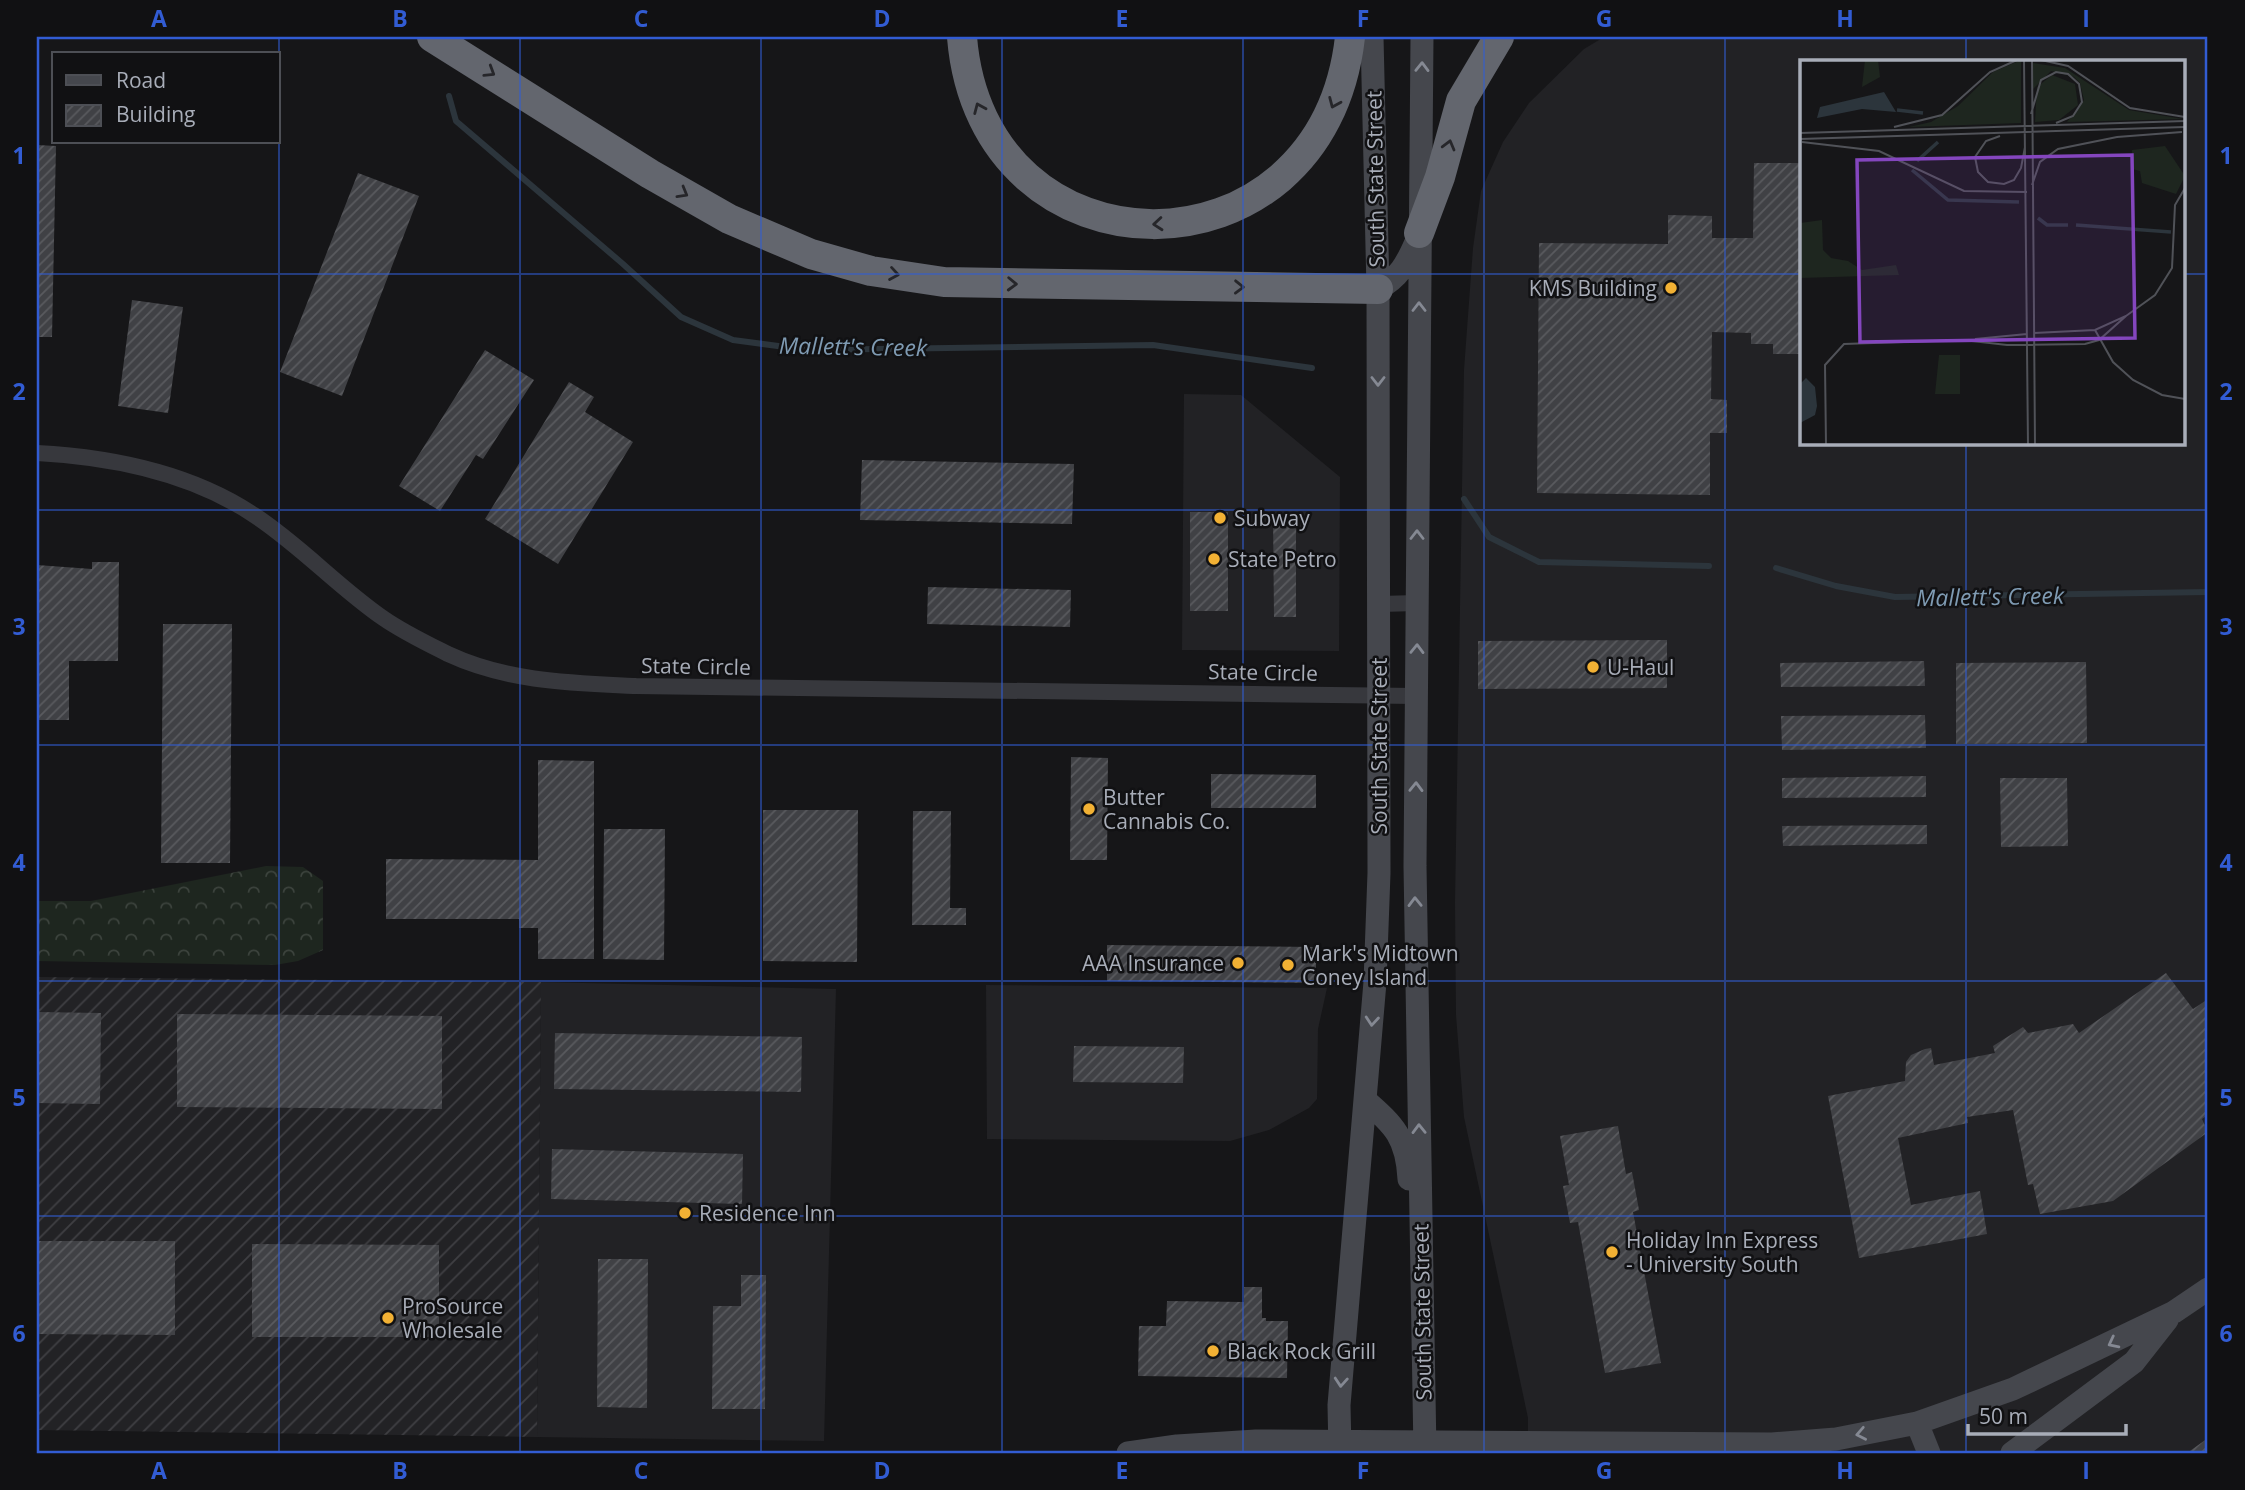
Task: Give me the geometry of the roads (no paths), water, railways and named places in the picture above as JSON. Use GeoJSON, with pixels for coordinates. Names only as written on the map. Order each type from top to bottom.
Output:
{"type":"FeatureCollection","features":[{"type":"Feature","properties":{"kind":"highway"},"geometry":{"type":"LineString","coordinates":[[432,37],[650,174],[729,219],[811,254],[870,271],[944,282],[1378,289]]}},
{"type":"Feature","properties":{"kind":"highway"},"geometry":{"type":"LineString","coordinates":[[962,37],[969,84],[984,120],[1003,149],[1028,178],[1064,203],[1099,217],[1142,225],[1195,221],[1238,207],[1275,184],[1302,158],[1322,131],[1338,95],[1350,37]]}},
{"type":"Feature","properties":{"kind":"highway"},"geometry":{"type":"LineString","coordinates":[[1419,233],[1440,177],[1461,101],[1499,37]]}},
{"type":"Feature","properties":{"kind":"main road","name":"South State Street"},"geometry":{"type":"LineString","coordinates":[[1340,1448],[1339,1405],[1375,982],[1379,873],[1378,289],[1372,37]]}},
{"type":"Feature","properties":{"kind":"main road","name":"South State Street"},"geometry":{"type":"LineString","coordinates":[[1422,37],[1415,866],[1425,1448]]}},
{"type":"Feature","properties":{"kind":"main road"},"geometry":{"type":"LineString","coordinates":[[1378,289],[1394,281],[1408,260],[1419,233]]}},
{"type":"Feature","properties":{"kind":"main road"},"geometry":{"type":"LineString","coordinates":[[1364,1100],[1398,1130],[1408,1165],[1411,1244],[1422,1335]]}},
{"type":"Feature","properties":{"kind":"main road"},"geometry":{"type":"LineString","coordinates":[[1128,1453],[1256,1441],[1340,1448],[1772,1444],[1812,1447],[1836,1439],[1917,1423],[2013,1389],[2174,1312],[2208,1289]]}},
{"type":"Feature","properties":{"kind":"main road"},"geometry":{"type":"LineString","coordinates":[[2012,1453],[2134,1362],[2174,1312]]}},
{"type":"Feature","properties":{"kind":"main road"},"geometry":{"type":"LineString","coordinates":[[1917,1423],[1929,1453]]}},
{"type":"Feature","properties":{"kind":"street","name":"State Circle"},"geometry":{"type":"LineString","coordinates":[[37,453],[81,455],[142,467],[195,486],[253,513],[383,618],[451,655],[501,673],[636,686],[1416,696]]}},
{"type":"Feature","properties":{"kind":"street"},"geometry":{"type":"LineString","coordinates":[[1380,604],[1417,603]]}},
{"type":"Feature","properties":{"kind":"waterway","name":"Mallett's Creek"},"geometry":{"type":"LineString","coordinates":[[449,96],[456,121],[681,317],[733,340],[808,350],[1153,345],[1312,368]]}},
{"type":"Feature","properties":{"kind":"waterway","name":"Mallett's Creek"},"geometry":{"type":"LineString","coordinates":[[1464,499],[1489,537],[1539,562],[1709,566]]}},
{"type":"Feature","properties":{"kind":"waterway","name":"Mallett's Creek"},"geometry":{"type":"LineString","coordinates":[[1776,568],[1836,586],[1895,597],[2208,592]]}},
{"type":"Feature","properties":{"kind":"place","name":"KMS Building"},"geometry":{"type":"Point","coordinates":[1671,288]}},
{"type":"Feature","properties":{"kind":"place","name":"Subway"},"geometry":{"type":"Point","coordinates":[1220,518]}},
{"type":"Feature","properties":{"kind":"place","name":"State Petro"},"geometry":{"type":"Point","coordinates":[1214,559]}},
{"type":"Feature","properties":{"kind":"place","name":"U-Haul"},"geometry":{"type":"Point","coordinates":[1593,667]}},
{"type":"Feature","properties":{"kind":"place","name":"Butter Cannabis Co."},"geometry":{"type":"Point","coordinates":[1089,809]}},
{"type":"Feature","properties":{"kind":"place","name":"AAA Insurance"},"geometry":{"type":"Point","coordinates":[1238,963]}},
{"type":"Feature","properties":{"kind":"place","name":"Mark's Midtown Coney Island"},"geometry":{"type":"Point","coordinates":[1288,965]}},
{"type":"Feature","properties":{"kind":"place","name":"Residence Inn"},"geometry":{"type":"Point","coordinates":[685,1213]}},
{"type":"Feature","properties":{"kind":"place","name":"Holiday Inn Express - University South"},"geometry":{"type":"Point","coordinates":[1612,1252]}},
{"type":"Feature","properties":{"kind":"place","name":"ProSource Wholesale"},"geometry":{"type":"Point","coordinates":[388,1318]}},
{"type":"Feature","properties":{"kind":"place","name":"Black Rock Grill"},"geometry":{"type":"Point","coordinates":[1213,1351]}}]}
